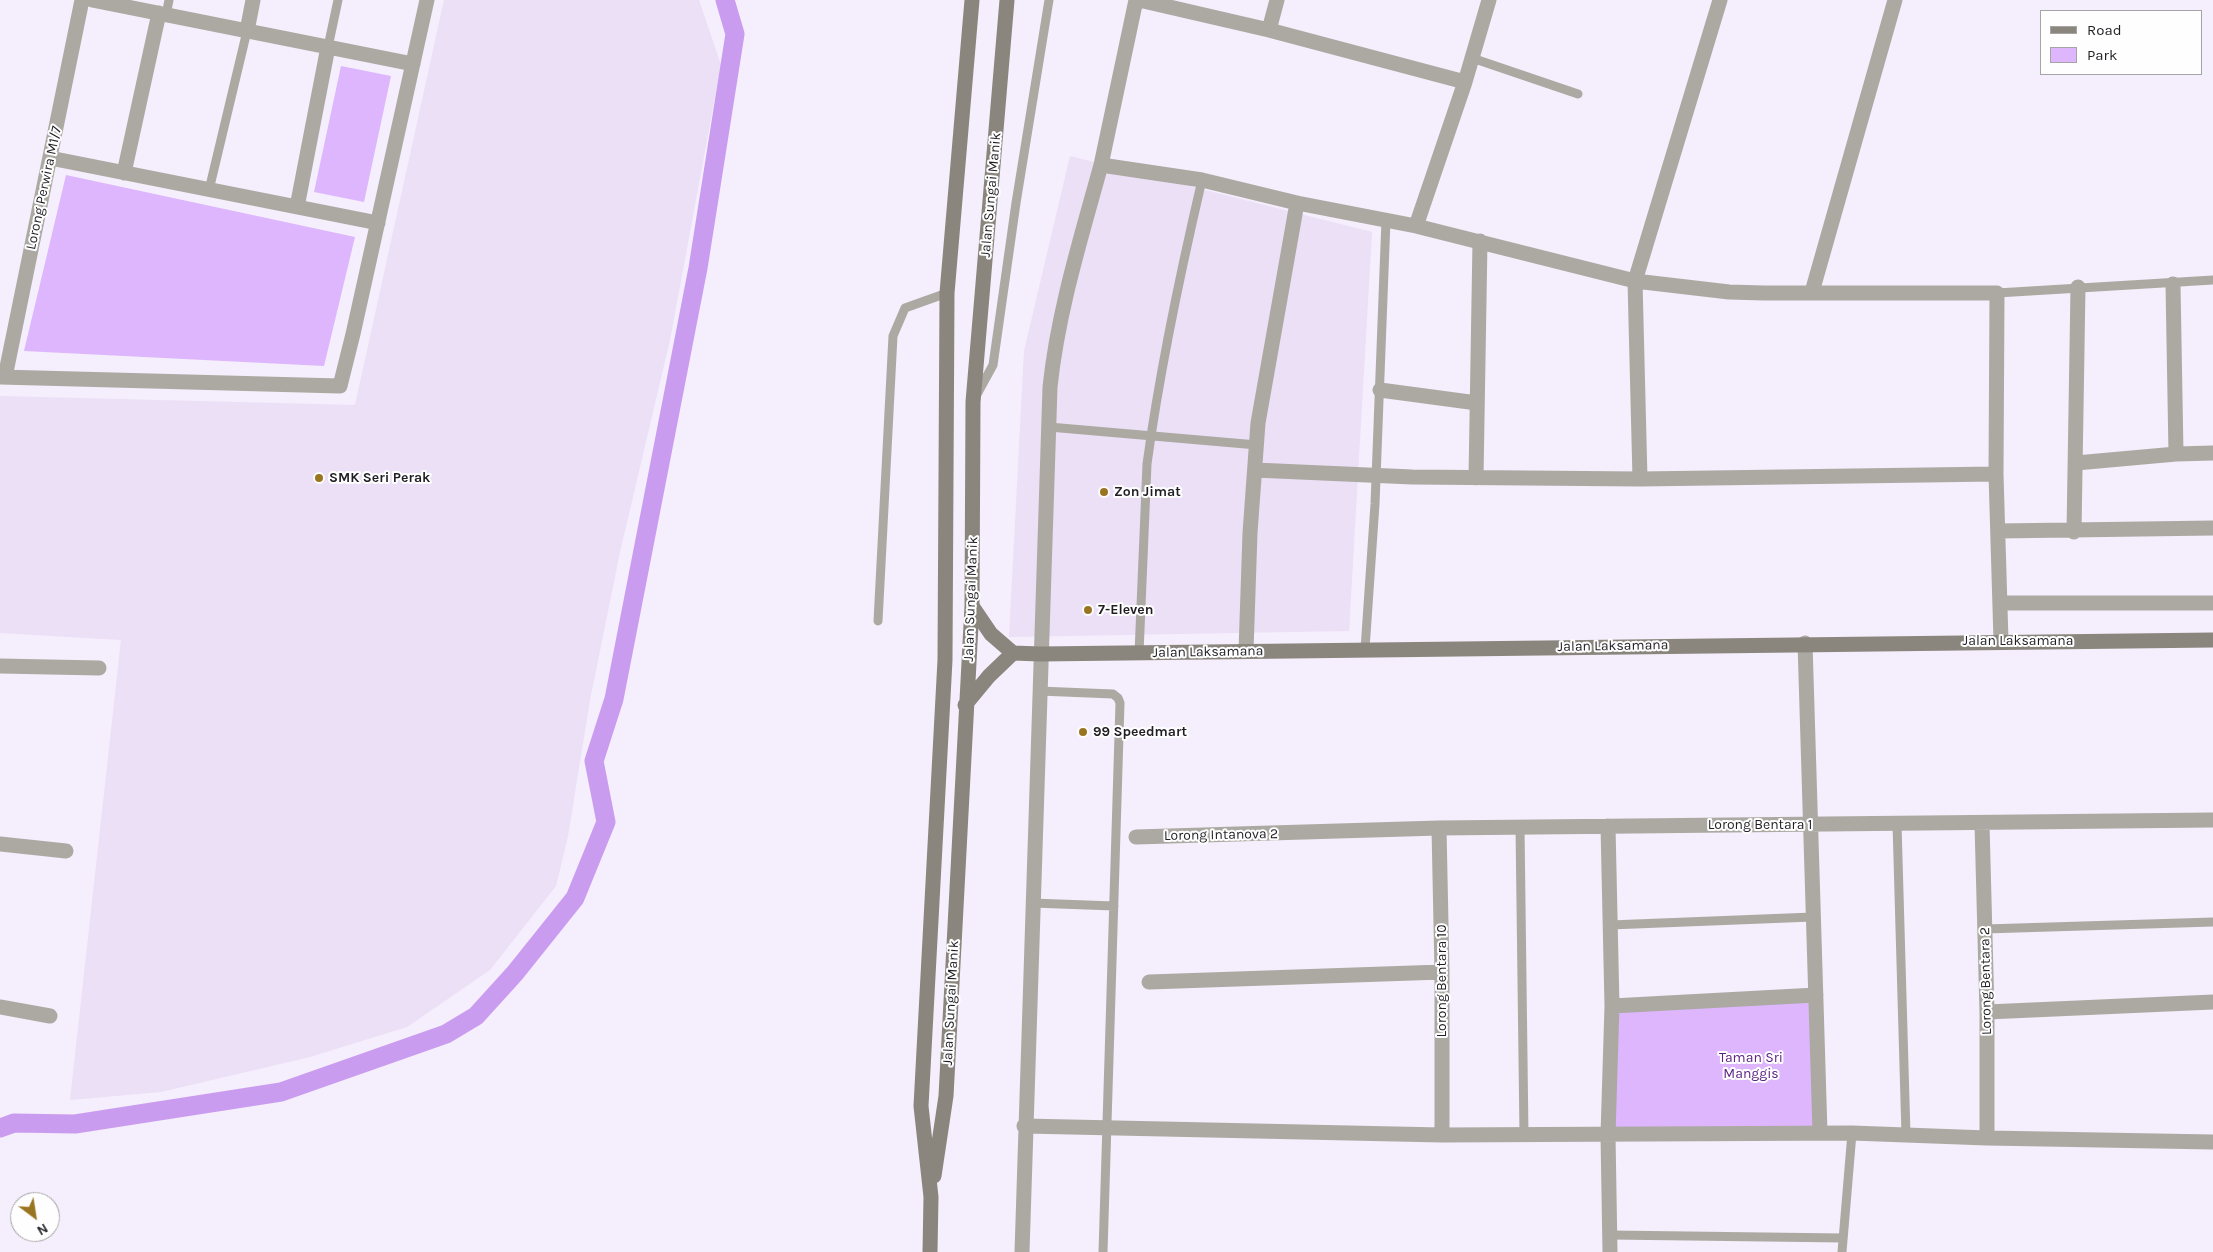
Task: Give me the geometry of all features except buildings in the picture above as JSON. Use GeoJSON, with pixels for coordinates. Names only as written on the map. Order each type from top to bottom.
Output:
{"type":"FeatureCollection","features":[{"type":"Feature","properties":{"kind":"main road","name":"Jalan Sungai Manik"},"geometry":{"type":"LineString","coordinates":[[930,1252],[930,1197],[921,1106],[945,660],[947,293],[972,0]]}},
{"type":"Feature","properties":{"kind":"main road","name":"Jalan Sungai Manik"},"geometry":{"type":"LineString","coordinates":[[930,1197],[946,1096],[972,606],[973,402],[1007,0]]}},
{"type":"Feature","properties":{"kind":"main road"},"geometry":{"type":"LineString","coordinates":[[966,705],[990,676],[1013,653],[991,634],[972,606]]}},
{"type":"Feature","properties":{"kind":"main road","name":"Jalan Laksamana"},"geometry":{"type":"LineString","coordinates":[[1013,653],[2213,640]]}},
{"type":"Feature","properties":{"kind":"street","name":"Lorong Perwira M1/7"},"geometry":{"type":"LineString","coordinates":[[3,377],[82,0]]}},
{"type":"Feature","properties":{"kind":"street"},"geometry":{"type":"LineString","coordinates":[[92,0],[165,9],[247,31],[413,64]]}},
{"type":"Feature","properties":{"kind":"street"},"geometry":{"type":"LineString","coordinates":[[247,31],[253,0]]}},
{"type":"Feature","properties":{"kind":"street"},"geometry":{"type":"LineString","coordinates":[[3,377],[340,386],[378,223],[426,0]]}},
{"type":"Feature","properties":{"kind":"street"},"geometry":{"type":"LineString","coordinates":[[1022,1252],[1024,1126],[1040,654],[1054,348],[1068,285],[1101,165],[1138,0],[1268,30],[1465,82]]}},
{"type":"Feature","properties":{"kind":"street"},"geometry":{"type":"LineString","coordinates":[[1268,30],[1277,0]]}},
{"type":"Feature","properties":{"kind":"street"},"geometry":{"type":"LineString","coordinates":[[1416,226],[1465,82],[1488,0]]}},
{"type":"Feature","properties":{"kind":"street"},"geometry":{"type":"LineString","coordinates":[[1640,479],[1635,281],[1720,0]]}},
{"type":"Feature","properties":{"kind":"street"},"geometry":{"type":"LineString","coordinates":[[1812,292],[1895,0]]}},
{"type":"Feature","properties":{"kind":"street"},"geometry":{"type":"LineString","coordinates":[[124,173],[165,9]]}},
{"type":"Feature","properties":{"kind":"street"},"geometry":{"type":"LineString","coordinates":[[297,207],[328,47]]}},
{"type":"Feature","properties":{"kind":"street"},"geometry":{"type":"LineString","coordinates":[[50,158],[378,223]]}},
{"type":"Feature","properties":{"kind":"street"},"geometry":{"type":"LineString","coordinates":[[1101,165],[1202,180],[1297,203],[1416,226],[1635,281],[1729,292],[1997,292],[1996,474],[2001,641]]}},
{"type":"Feature","properties":{"kind":"street"},"geometry":{"type":"LineString","coordinates":[[1246,651],[1255,470],[1264,379],[1297,203]]}},
{"type":"Feature","properties":{"kind":"street"},"geometry":{"type":"LineString","coordinates":[[1476,478],[1480,241]]}},
{"type":"Feature","properties":{"kind":"street"},"geometry":{"type":"LineString","coordinates":[[2173,284],[2176,454]]}},
{"type":"Feature","properties":{"kind":"street"},"geometry":{"type":"LineString","coordinates":[[2074,532],[2078,287]]}},
{"type":"Feature","properties":{"kind":"street"},"geometry":{"type":"LineString","coordinates":[[1380,390],[1478,403]]}},
{"type":"Feature","properties":{"kind":"street"},"geometry":{"type":"LineString","coordinates":[[2076,463],[2176,454],[2213,453]]}},
{"type":"Feature","properties":{"kind":"street"},"geometry":{"type":"LineString","coordinates":[[1255,470],[1476,478],[1640,479],[1996,474]]}},
{"type":"Feature","properties":{"kind":"street"},"geometry":{"type":"LineString","coordinates":[[1998,531],[2074,532],[2213,528]]}},
{"type":"Feature","properties":{"kind":"street"},"geometry":{"type":"LineString","coordinates":[[2000,603],[2213,603]]}},
{"type":"Feature","properties":{"kind":"street"},"geometry":{"type":"LineString","coordinates":[[1805,643],[1820,1133]]}},
{"type":"Feature","properties":{"kind":"street"},"geometry":{"type":"LineString","coordinates":[[0,666],[99,668]]}},
{"type":"Feature","properties":{"kind":"street","name":"Lorong Bentara 1"},"geometry":{"type":"LineString","coordinates":[[1306,833],[1520,826],[1982,824],[2213,820]]}},
{"type":"Feature","properties":{"kind":"street","name":"Lorong Bentara 2"},"geometry":{"type":"LineString","coordinates":[[1982,824],[1987,1012],[1987,1138]]}},
{"type":"Feature","properties":{"kind":"street"},"geometry":{"type":"LineString","coordinates":[[1608,826],[1612,1006],[1608,1135],[1610,1252]]}},
{"type":"Feature","properties":{"kind":"street","name":"Lorong Bentara 10"},"geometry":{"type":"LineString","coordinates":[[1439,828],[1442,972],[1442,1135]]}},
{"type":"Feature","properties":{"kind":"street","name":"Lorong Intanova 2"},"geometry":{"type":"LineString","coordinates":[[1136,837],[1306,833]]}},
{"type":"Feature","properties":{"kind":"street"},"geometry":{"type":"LineString","coordinates":[[0,844],[66,851]]}},
{"type":"Feature","properties":{"kind":"street"},"geometry":{"type":"LineString","coordinates":[[1149,982],[1442,972]]}},
{"type":"Feature","properties":{"kind":"street"},"geometry":{"type":"LineString","coordinates":[[1612,1006],[1816,995]]}},
{"type":"Feature","properties":{"kind":"street"},"geometry":{"type":"LineString","coordinates":[[1987,1012],[2213,1002]]}},
{"type":"Feature","properties":{"kind":"street"},"geometry":{"type":"LineString","coordinates":[[0,1007],[50,1016]]}},
{"type":"Feature","properties":{"kind":"street"},"geometry":{"type":"LineString","coordinates":[[1024,1126],[1442,1135],[1852,1133],[1987,1138],[2213,1142]]}},
{"type":"Feature","properties":{"kind":"lane"},"geometry":{"type":"LineString","coordinates":[[328,47],[338,0]]}},
{"type":"Feature","properties":{"kind":"lane"},"geometry":{"type":"LineString","coordinates":[[973,402],[993,364],[1020,173],[1049,0]]}},
{"type":"Feature","properties":{"kind":"lane"},"geometry":{"type":"LineString","coordinates":[[209,190],[247,31]]}},
{"type":"Feature","properties":{"kind":"lane"},"geometry":{"type":"LineString","coordinates":[[1472,58],[1578,94]]}},
{"type":"Feature","properties":{"kind":"lane"},"geometry":{"type":"LineString","coordinates":[[1139,653],[1147,464],[1171,312],[1202,180]]}},
{"type":"Feature","properties":{"kind":"lane"},"geometry":{"type":"LineString","coordinates":[[1366,649],[1380,390],[1386,220]]}},
{"type":"Feature","properties":{"kind":"lane"},"geometry":{"type":"LineString","coordinates":[[1997,292],[2173,284],[2213,280]]}},
{"type":"Feature","properties":{"kind":"lane"},"geometry":{"type":"LineString","coordinates":[[878,621],[893,336],[905,308],[947,293]]}},
{"type":"Feature","properties":{"kind":"lane"},"geometry":{"type":"LineString","coordinates":[[1049,427],[1257,445]]}},
{"type":"Feature","properties":{"kind":"lane"},"geometry":{"type":"LineString","coordinates":[[1039,691],[1113,694],[1118,698],[1120,704],[1103,1252]]}},
{"type":"Feature","properties":{"kind":"lane"},"geometry":{"type":"LineString","coordinates":[[1897,824],[1906,1135]]}},
{"type":"Feature","properties":{"kind":"lane"},"geometry":{"type":"LineString","coordinates":[[1520,826],[1524,1135]]}},
{"type":"Feature","properties":{"kind":"lane"},"geometry":{"type":"LineString","coordinates":[[1032,904],[1114,906]]}},
{"type":"Feature","properties":{"kind":"lane"},"geometry":{"type":"LineString","coordinates":[[1610,925],[1813,917]]}},
{"type":"Feature","properties":{"kind":"lane"},"geometry":{"type":"LineString","coordinates":[[1985,929],[2213,922]]}},
{"type":"Feature","properties":{"kind":"lane"},"geometry":{"type":"LineString","coordinates":[[1842,1252],[1852,1133]]}},
{"type":"Feature","properties":{"kind":"lane"},"geometry":{"type":"LineString","coordinates":[[1610,1235],[1843,1238]]}},
{"type":"Feature","properties":{"kind":"shaded area","name":"SMK Seri Perak"},"geometry":{"type":"Polygon","coordinates":[[[444,0],[699,0],[721,65],[670,340],[620,552],[590,700],[568,836],[556,886],[490,970],[407,1027],[310,1057],[161,1092],[70,1100],[121,640],[0,633],[0,396],[355,405],[444,0]]]}},
{"type":"Feature","properties":{"kind":"shaded area"},"geometry":{"type":"Polygon","coordinates":[[[1070,156],[1372,232],[1349,631],[1009,637],[1024,351],[1070,156]]]}},
{"type":"Feature","properties":{"kind":"green space"},"geometry":{"type":"Polygon","coordinates":[[[341,66],[391,76],[364,202],[314,192],[341,66]]]}},
{"type":"Feature","properties":{"kind":"green space"},"geometry":{"type":"Polygon","coordinates":[[[66,175],[355,237],[324,366],[24,351],[66,175]]]}},
{"type":"Feature","properties":{"kind":"green space","name":"Taman Sri Manggis"},"geometry":{"type":"Polygon","coordinates":[[[1811,1000],[1814,1127],[1613,1130],[1619,1012],[1811,1000]]]}},
{"type":"Feature","properties":{"kind":"waterway"},"geometry":{"type":"LineString","coordinates":[[0,1128],[14,1123],[75,1124],[281,1092],[446,1034],[476,1016],[515,973],[575,898],[606,822],[594,761],[614,699],[698,268],[735,34],[725,0]]}},
{"type":"Feature","properties":{"kind":"place","name":"SMK Seri Perak"},"geometry":{"type":"Point","coordinates":[319,478]}},
{"type":"Feature","properties":{"kind":"place","name":"Zon Jimat"},"geometry":{"type":"Point","coordinates":[1104,492]}},
{"type":"Feature","properties":{"kind":"place","name":"7-Eleven"},"geometry":{"type":"Point","coordinates":[1088,610]}},
{"type":"Feature","properties":{"kind":"place","name":"99 Speedmart"},"geometry":{"type":"Point","coordinates":[1083,732]}}]}
